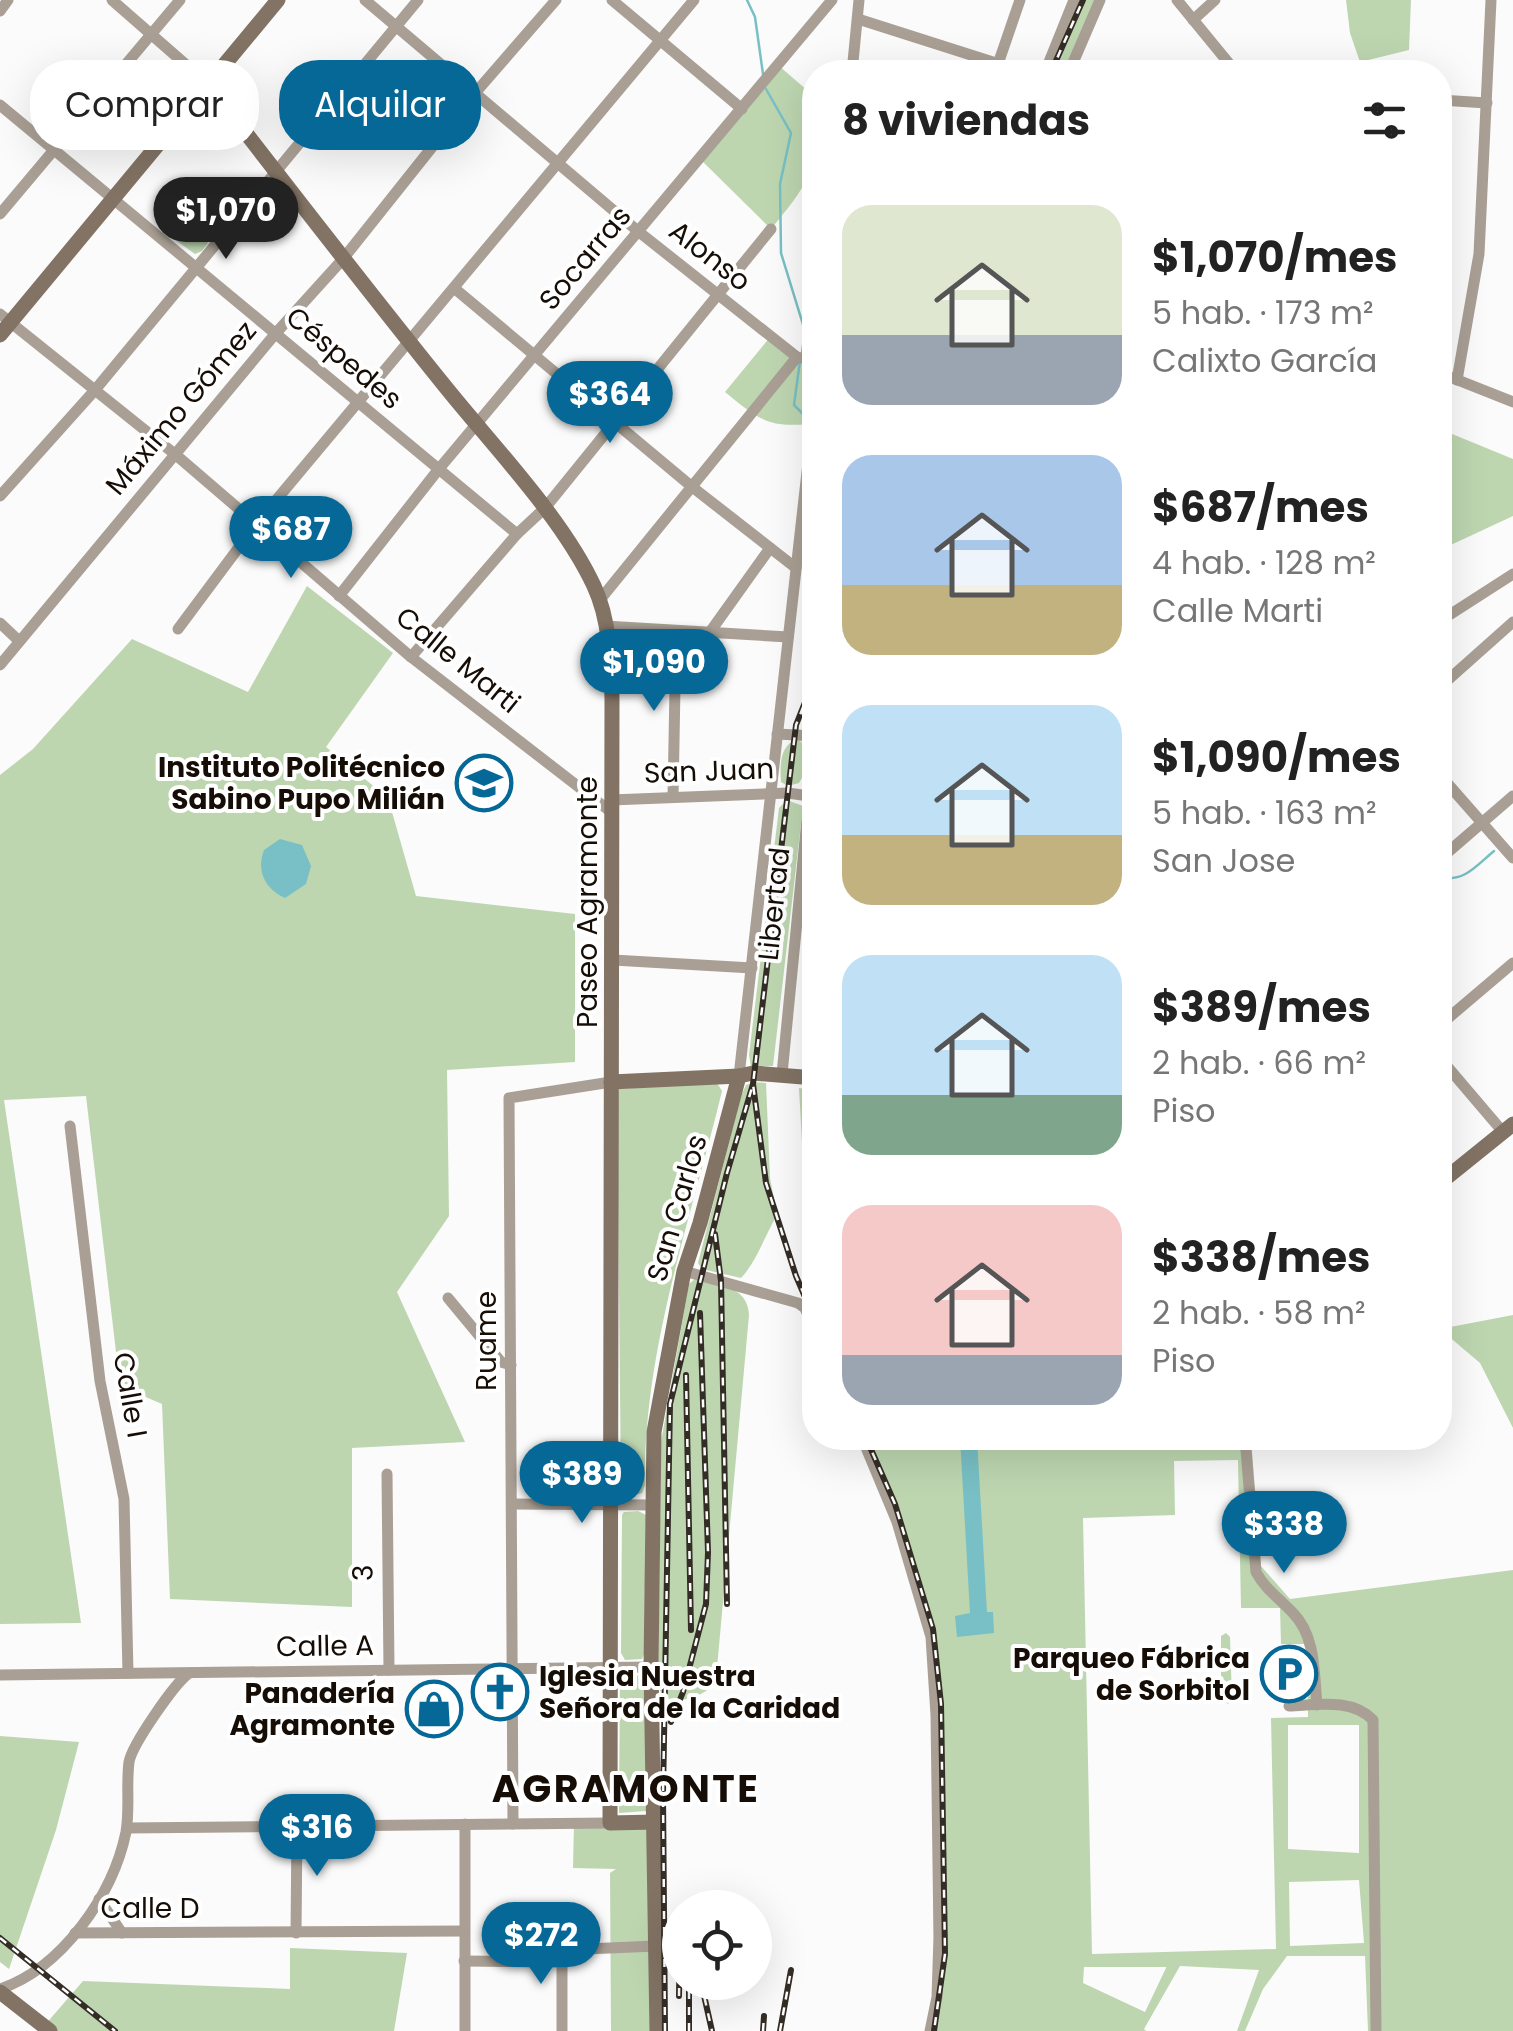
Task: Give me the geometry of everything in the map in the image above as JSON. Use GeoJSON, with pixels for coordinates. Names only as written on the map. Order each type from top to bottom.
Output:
{"type":"FeatureCollection","features":[{"type":"Feature","properties":{"kind":"street"},"geometry":{"type":"LineString","coordinates":[[0,10],[8,0]]}},
{"type":"Feature","properties":{"kind":"street","name":"Paseo Agramonte"},"geometry":{"type":"LineString","coordinates":[[112,0],[181,60]]}},
{"type":"Feature","properties":{"kind":"street"},"geometry":{"type":"LineString","coordinates":[[0,214],[180,0]]}},
{"type":"Feature","properties":{"kind":"street"},"geometry":{"type":"LineString","coordinates":[[228,60],[278,0]]}},
{"type":"Feature","properties":{"kind":"street","name":"Alonso"},"geometry":{"type":"LineString","coordinates":[[365,0],[438,60]]}},
{"type":"Feature","properties":{"kind":"street"},"geometry":{"type":"LineString","coordinates":[[0,496],[95,390],[418,0]]}},
{"type":"Feature","properties":{"kind":"street","name":"Máximo Gómez"},"geometry":{"type":"LineString","coordinates":[[481,86],[556,0]]}},
{"type":"Feature","properties":{"kind":"street"},"geometry":{"type":"LineString","coordinates":[[612,0],[742,110]]}},
{"type":"Feature","properties":{"kind":"street"},"geometry":{"type":"LineString","coordinates":[[178,629],[256,523],[694,0]]}},
{"type":"Feature","properties":{"kind":"street","name":"Socarras"},"geometry":{"type":"LineString","coordinates":[[339,596],[438,470],[832,0]]}},
{"type":"Feature","properties":{"kind":"street"},"geometry":{"type":"LineString","coordinates":[[853,60],[860,0]]}},
{"type":"Feature","properties":{"kind":"street"},"geometry":{"type":"LineString","coordinates":[[999,60],[1020,0]]}},
{"type":"Feature","properties":{"kind":"street"},"geometry":{"type":"LineString","coordinates":[[1050,60],[1074,0]]}},
{"type":"Feature","properties":{"kind":"street"},"geometry":{"type":"LineString","coordinates":[[1074,60],[1100,0]]}},
{"type":"Feature","properties":{"kind":"street"},"geometry":{"type":"LineString","coordinates":[[1177,0],[1226,60]]}},
{"type":"Feature","properties":{"kind":"street"},"geometry":{"type":"LineString","coordinates":[[1193,20],[1214,0]]}},
{"type":"Feature","properties":{"kind":"street"},"geometry":{"type":"LineString","coordinates":[[1457,380],[1479,254],[1491,0]]}},
{"type":"Feature","properties":{"kind":"street"},"geometry":{"type":"LineString","coordinates":[[858,19],[985,60]]}},
{"type":"Feature","properties":{"kind":"street","name":"Alonso"},"geometry":{"type":"LineString","coordinates":[[481,96],[639,232],[797,356]]}},
{"type":"Feature","properties":{"kind":"street"},"geometry":{"type":"LineString","coordinates":[[1452,101],[1488,104]]}},
{"type":"Feature","properties":{"kind":"street","name":"Céspedes"},"geometry":{"type":"LineString","coordinates":[[0,105],[518,534]]}},
{"type":"Feature","properties":{"kind":"street","name":"Paseo Agramonte"},"geometry":{"type":"LineString","coordinates":[[259,149],[545,508],[594,586],[605,626],[611,665],[613,960],[610,1822]]}},
{"type":"Feature","properties":{"kind":"street"},"geometry":{"type":"LineString","coordinates":[[3,324],[153,150]]}},
{"type":"Feature","properties":{"kind":"street","name":"Máximo Gómez"},"geometry":{"type":"LineString","coordinates":[[0,664],[276,333],[343,259],[430,150]]}},
{"type":"Feature","properties":{"kind":"street"},"geometry":{"type":"LineString","coordinates":[[411,656],[616,424],[771,230]]}},
{"type":"Feature","properties":{"kind":"street"},"geometry":{"type":"LineString","coordinates":[[454,288],[691,486],[796,568]]}},
{"type":"Feature","properties":{"kind":"street","name":"Calle Marti"},"geometry":{"type":"LineString","coordinates":[[3,324],[95,390],[411,656],[611,806]]}},
{"type":"Feature","properties":{"kind":"street"},"geometry":{"type":"LineString","coordinates":[[599,601],[797,356],[802,357]]}},
{"type":"Feature","properties":{"kind":"street"},"geometry":{"type":"LineString","coordinates":[[1452,378],[1513,402]]}},
{"type":"Feature","properties":{"kind":"street","name":"San Carlos"},"geometry":{"type":"LineString","coordinates":[[658,2031],[651,1667],[654,1432],[684,1270],[739,1076],[802,516]]}},
{"type":"Feature","properties":{"kind":"street"},"geometry":{"type":"LineString","coordinates":[[710,632],[770,548]]}},
{"type":"Feature","properties":{"kind":"street"},"geometry":{"type":"LineString","coordinates":[[1452,614],[1512,578]]}},
{"type":"Feature","properties":{"kind":"street"},"geometry":{"type":"LineString","coordinates":[[1452,676],[1513,622]]}},
{"type":"Feature","properties":{"kind":"street"},"geometry":{"type":"LineString","coordinates":[[0,623],[18,640]]}},
{"type":"Feature","properties":{"kind":"street"},"geometry":{"type":"LineString","coordinates":[[605,626],[788,637]]}},
{"type":"Feature","properties":{"kind":"street"},"geometry":{"type":"LineString","coordinates":[[673,797],[676,632]]}},
{"type":"Feature","properties":{"kind":"street"},"geometry":{"type":"LineString","coordinates":[[778,734],[802,736]]}},
{"type":"Feature","properties":{"kind":"street"},"geometry":{"type":"LineString","coordinates":[[1452,789],[1513,858]]}},
{"type":"Feature","properties":{"kind":"street","name":"San Juan"},"geometry":{"type":"LineString","coordinates":[[611,806],[673,797],[802,791]]}},
{"type":"Feature","properties":{"kind":"street"},"geometry":{"type":"LineString","coordinates":[[1452,849],[1513,796]]}},
{"type":"Feature","properties":{"kind":"street","name":"Libertad"},"geometry":{"type":"LineString","coordinates":[[782,1074],[802,870]]}},
{"type":"Feature","properties":{"kind":"street"},"geometry":{"type":"LineString","coordinates":[[613,960],[752,968]]}},
{"type":"Feature","properties":{"kind":"street"},"geometry":{"type":"LineString","coordinates":[[1452,1015],[1513,962]]}},
{"type":"Feature","properties":{"kind":"street"},"geometry":{"type":"LineString","coordinates":[[1452,1070],[1508,1128],[1452,1173]]}},
{"type":"Feature","properties":{"kind":"street"},"geometry":{"type":"LineString","coordinates":[[612,1082],[753,1072],[802,1076]]}},
{"type":"Feature","properties":{"kind":"street","name":"Ruame"},"geometry":{"type":"LineString","coordinates":[[514,1824],[509,1098],[612,1082]]}},
{"type":"Feature","properties":{"kind":"street","name":"Calle I"},"geometry":{"type":"LineString","coordinates":[[70,1126],[100,1381],[124,1499],[128,1673]]}},
{"type":"Feature","properties":{"kind":"street"},"geometry":{"type":"LineString","coordinates":[[684,1270],[802,1306]]}},
{"type":"Feature","properties":{"kind":"street"},"geometry":{"type":"LineString","coordinates":[[448,1298],[501,1362],[511,1365]]}},
{"type":"Feature","properties":{"kind":"street"},"geometry":{"type":"LineString","coordinates":[[867,1450],[897,1522],[932,1637],[940,1937],[937,1997],[930,2031]]}},
{"type":"Feature","properties":{"kind":"street"},"geometry":{"type":"LineString","coordinates":[[1246,1450],[1256,1572],[1306,1631],[1317,1705]]}},
{"type":"Feature","properties":{"kind":"street","name":"3"},"geometry":{"type":"LineString","coordinates":[[387,1474],[389,1670]]}},
{"type":"Feature","properties":{"kind":"street"},"geometry":{"type":"LineString","coordinates":[[512,1504],[653,1505]]}},
{"type":"Feature","properties":{"kind":"street","name":"Calle A"},"geometry":{"type":"LineString","coordinates":[[0,1675],[651,1667]]}},
{"type":"Feature","properties":{"kind":"street"},"geometry":{"type":"LineString","coordinates":[[154,1673],[169,1697]]}},
{"type":"Feature","properties":{"kind":"street"},"geometry":{"type":"LineString","coordinates":[[50,2031],[0,1991],[40,1970],[75,1933],[98,1898],[119,1859],[127,1828],[131,1754],[189,1673]]}},
{"type":"Feature","properties":{"kind":"street"},"geometry":{"type":"LineString","coordinates":[[1289,1706],[1355,1707],[1372,1720],[1376,2031]]}},
{"type":"Feature","properties":{"kind":"street"},"geometry":{"type":"LineString","coordinates":[[127,1828],[656,1822]]}},
{"type":"Feature","properties":{"kind":"street"},"geometry":{"type":"LineString","coordinates":[[464,1824],[465,2031]]}},
{"type":"Feature","properties":{"kind":"street"},"geometry":{"type":"LineString","coordinates":[[296,1933],[297,1826]]}},
{"type":"Feature","properties":{"kind":"street"},"geometry":{"type":"LineString","coordinates":[[98,1898],[122,1933]]}},
{"type":"Feature","properties":{"kind":"street","name":"Calle D"},"geometry":{"type":"LineString","coordinates":[[75,1933],[464,1931]]}},
{"type":"Feature","properties":{"kind":"street"},"geometry":{"type":"LineString","coordinates":[[464,1960],[562,1956],[656,1946]]}},
{"type":"Feature","properties":{"kind":"street"},"geometry":{"type":"LineString","coordinates":[[562,1956],[562,2031]]}},
{"type":"Feature","properties":{"kind":"green space"},"geometry":{"type":"Polygon","coordinates":[[[1074,0],[1100,0],[1074,60],[1050,60],[1074,0]]]}},
{"type":"Feature","properties":{"kind":"green space"},"geometry":{"type":"Polygon","coordinates":[[[1346,0],[1411,0],[1409,50],[1359,60],[1350,33],[1346,0]]]}},
{"type":"Feature","properties":{"kind":"green space"},"geometry":{"type":"Polygon","coordinates":[[[778,65],[802,86],[802,188],[771,229],[700,159],[778,65]]]}},
{"type":"Feature","properties":{"kind":"green space"},"geometry":{"type":"Polygon","coordinates":[[[174,214],[208,243],[202,251],[195,254],[160,229],[174,214]]]}},
{"type":"Feature","properties":{"kind":"green space"},"geometry":{"type":"Polygon","coordinates":[[[771,336],[802,360],[802,424],[763,419],[725,392],[771,336]]]}},
{"type":"Feature","properties":{"kind":"green space"},"geometry":{"type":"Polygon","coordinates":[[[1452,434],[1513,459],[1513,516],[1452,544],[1452,434]]]}},
{"type":"Feature","properties":{"kind":"green space"},"geometry":{"type":"Polygon","coordinates":[[[307,586],[393,653],[326,747],[388,798],[416,896],[575,914],[575,1062],[447,1070],[449,1216],[397,1292],[465,1442],[352,1448],[352,1607],[170,1599],[162,1404],[120,1386],[86,1096],[4,1100],[81,1623],[0,1624],[0,775],[33,749],[132,639],[248,692],[307,586]]]}},
{"type":"Feature","properties":{"kind":"green space"},"geometry":{"type":"Polygon","coordinates":[[[797,739],[802,743],[802,776],[799,783],[788,786],[781,782],[781,770],[782,757],[797,739]]]}},
{"type":"Feature","properties":{"kind":"green space"},"geometry":{"type":"Polygon","coordinates":[[[787,800],[802,806],[802,815],[773,1066],[751,1067],[749,1055],[779,808],[787,800]]]}},
{"type":"Feature","properties":{"kind":"green space"},"geometry":{"type":"Polygon","coordinates":[[[717,1083],[722,1091],[660,1335],[646,1435],[645,1485],[642,1493],[629,1497],[621,1489],[617,1095],[619,1089],[717,1083]]]}},
{"type":"Feature","properties":{"kind":"green space"},"geometry":{"type":"Polygon","coordinates":[[[766,1083],[770,1178],[777,1215],[741,1278],[702,1269],[698,1263],[741,1096],[746,1085],[766,1083]]]}},
{"type":"Feature","properties":{"kind":"green space"},"geometry":{"type":"Polygon","coordinates":[[[799,1088],[802,1088],[802,1143],[799,1088]]]}},
{"type":"Feature","properties":{"kind":"green space"},"geometry":{"type":"Polygon","coordinates":[[[695,1279],[738,1292],[749,1315],[716,1679],[701,1694],[678,1700],[664,1697],[658,1687],[661,1442],[689,1284],[695,1279]]]}},
{"type":"Feature","properties":{"kind":"green space"},"geometry":{"type":"Polygon","coordinates":[[[1513,1315],[1513,1428],[1480,1363],[1452,1339],[1452,1327],[1513,1315]]]}},
{"type":"Feature","properties":{"kind":"green space"},"geometry":{"type":"Polygon","coordinates":[[[868,1450],[1252,1450],[1261,1566],[1290,1599],[1513,1570],[1513,2031],[1368,2031],[1365,1956],[1287,1956],[1263,1989],[1245,2031],[1237,2031],[1259,1970],[1180,1966],[1146,2031],[934,2031],[933,1629],[868,1450]],[[1238,1460],[1174,1461],[1175,1515],[1083,1518],[1092,1954],[1276,1949],[1271,1718],[1308,1717],[1307,1644],[1281,1644],[1280,1608],[1241,1608],[1238,1460]],[[1288,1725],[1288,1849],[1359,1853],[1359,1725],[1288,1725]],[[1359,1880],[1289,1882],[1290,1946],[1364,1943],[1359,1880]],[[1084,1967],[1083,1983],[1145,2012],[1166,1967],[1084,1967]]]}},
{"type":"Feature","properties":{"kind":"green space"},"geometry":{"type":"Polygon","coordinates":[[[638,1511],[646,1515],[644,1654],[642,1659],[625,1660],[621,1653],[622,1515],[638,1511]]]}},
{"type":"Feature","properties":{"kind":"green space"},"geometry":{"type":"Polygon","coordinates":[[[1226,1633],[1230,1637],[1232,1701],[1228,1704],[1221,1698],[1221,1636],[1226,1633]]]}},
{"type":"Feature","properties":{"kind":"green space"},"geometry":{"type":"Polygon","coordinates":[[[645,1675],[646,1811],[619,1813],[620,1677],[645,1675]]]}},
{"type":"Feature","properties":{"kind":"green space"},"geometry":{"type":"Polygon","coordinates":[[[0,1736],[79,1742],[56,1830],[9,1969],[0,1962],[0,1736]]]}},
{"type":"Feature","properties":{"kind":"green space"},"geometry":{"type":"Polygon","coordinates":[[[656,1822],[657,2031],[611,2031],[610,1873],[616,1869],[573,1868],[574,1823],[656,1822]]]}},
{"type":"Feature","properties":{"kind":"green space"},"geometry":{"type":"Polygon","coordinates":[[[290,1948],[407,1953],[394,2031],[49,2031],[44,2026],[83,1981],[290,1989],[290,1948]]]}},
{"type":"Feature","properties":{"kind":"water"},"geometry":{"type":"Polygon","coordinates":[[[280,839],[302,845],[311,866],[306,884],[285,898],[267,884],[261,865],[264,850],[280,839]]]}},
{"type":"Feature","properties":{"kind":"water"},"geometry":{"type":"Polygon","coordinates":[[[961,1450],[978,1450],[987,1612],[993,1612],[994,1633],[957,1637],[955,1616],[970,1613],[961,1450]]]}},
{"type":"Feature","properties":{"kind":"waterway"},"geometry":{"type":"LineString","coordinates":[[747,0],[755,17],[763,74]]}},
{"type":"Feature","properties":{"kind":"waterway"},"geometry":{"type":"LineString","coordinates":[[766,89],[791,133],[780,184],[781,253],[802,321]]}},
{"type":"Feature","properties":{"kind":"waterway"},"geometry":{"type":"LineString","coordinates":[[800,361],[794,405],[802,413]]}},
{"type":"Feature","properties":{"kind":"waterway"},"geometry":{"type":"LineString","coordinates":[[1452,878],[1476,867],[1494,851]]}},
{"type":"Feature","properties":{"kind":"railway"},"geometry":{"type":"LineString","coordinates":[[1056,60],[1083,0]]}},
{"type":"Feature","properties":{"kind":"railway"},"geometry":{"type":"LineString","coordinates":[[802,710],[796,725],[753,1084],[766,1183],[802,1290]]}},
{"type":"Feature","properties":{"kind":"railway"},"geometry":{"type":"LineString","coordinates":[[665,2031],[663,1795],[670,1404],[753,1084]]}},
{"type":"Feature","properties":{"kind":"railway"},"geometry":{"type":"LineString","coordinates":[[715,1234],[721,1281],[727,1604]]}},
{"type":"Feature","properties":{"kind":"railway"},"geometry":{"type":"LineString","coordinates":[[671,1722],[706,1604],[708,1552],[700,1313]]}},
{"type":"Feature","properties":{"kind":"railway"},"geometry":{"type":"LineString","coordinates":[[686,1375],[691,1630]]}},
{"type":"Feature","properties":{"kind":"railway"},"geometry":{"type":"LineString","coordinates":[[871,1450],[895,1504],[933,1629],[941,1704],[945,1954],[934,2031]]}},
{"type":"Feature","properties":{"kind":"railway"},"geometry":{"type":"LineString","coordinates":[[0,1938],[115,2031]]}},
{"type":"Feature","properties":{"kind":"railway"},"geometry":{"type":"LineString","coordinates":[[780,2031],[791,1970]]}},
{"type":"Feature","properties":{"kind":"railway"},"geometry":{"type":"LineString","coordinates":[[689,2000],[689,2031]]}},
{"type":"Feature","properties":{"kind":"railway"},"geometry":{"type":"LineString","coordinates":[[705,2000],[712,2031]]}},
{"type":"Feature","properties":{"kind":"railway"},"geometry":{"type":"LineString","coordinates":[[763,2031],[764,2016]]}},
{"type":"Feature","properties":{"kind":"place","name":"Instituto Politécnico Sabino Pupo Milián"},"geometry":{"type":"Point","coordinates":[484,783]}},
{"type":"Feature","properties":{"kind":"place","name":"Parqueo Fábrica de Sorbitol"},"geometry":{"type":"Point","coordinates":[1289,1674]}},
{"type":"Feature","properties":{"kind":"place","name":"Iglesia Nuestra Señora de la Caridad"},"geometry":{"type":"Point","coordinates":[500,1692]}},
{"type":"Feature","properties":{"kind":"place","name":"Panadería Agramonte"},"geometry":{"type":"Point","coordinates":[434,1709]}},
{"type":"Feature","properties":{"kind":"district","name":"AGRAMONTE"},"geometry":{"type":"Point","coordinates":[626,1788]}}]}
